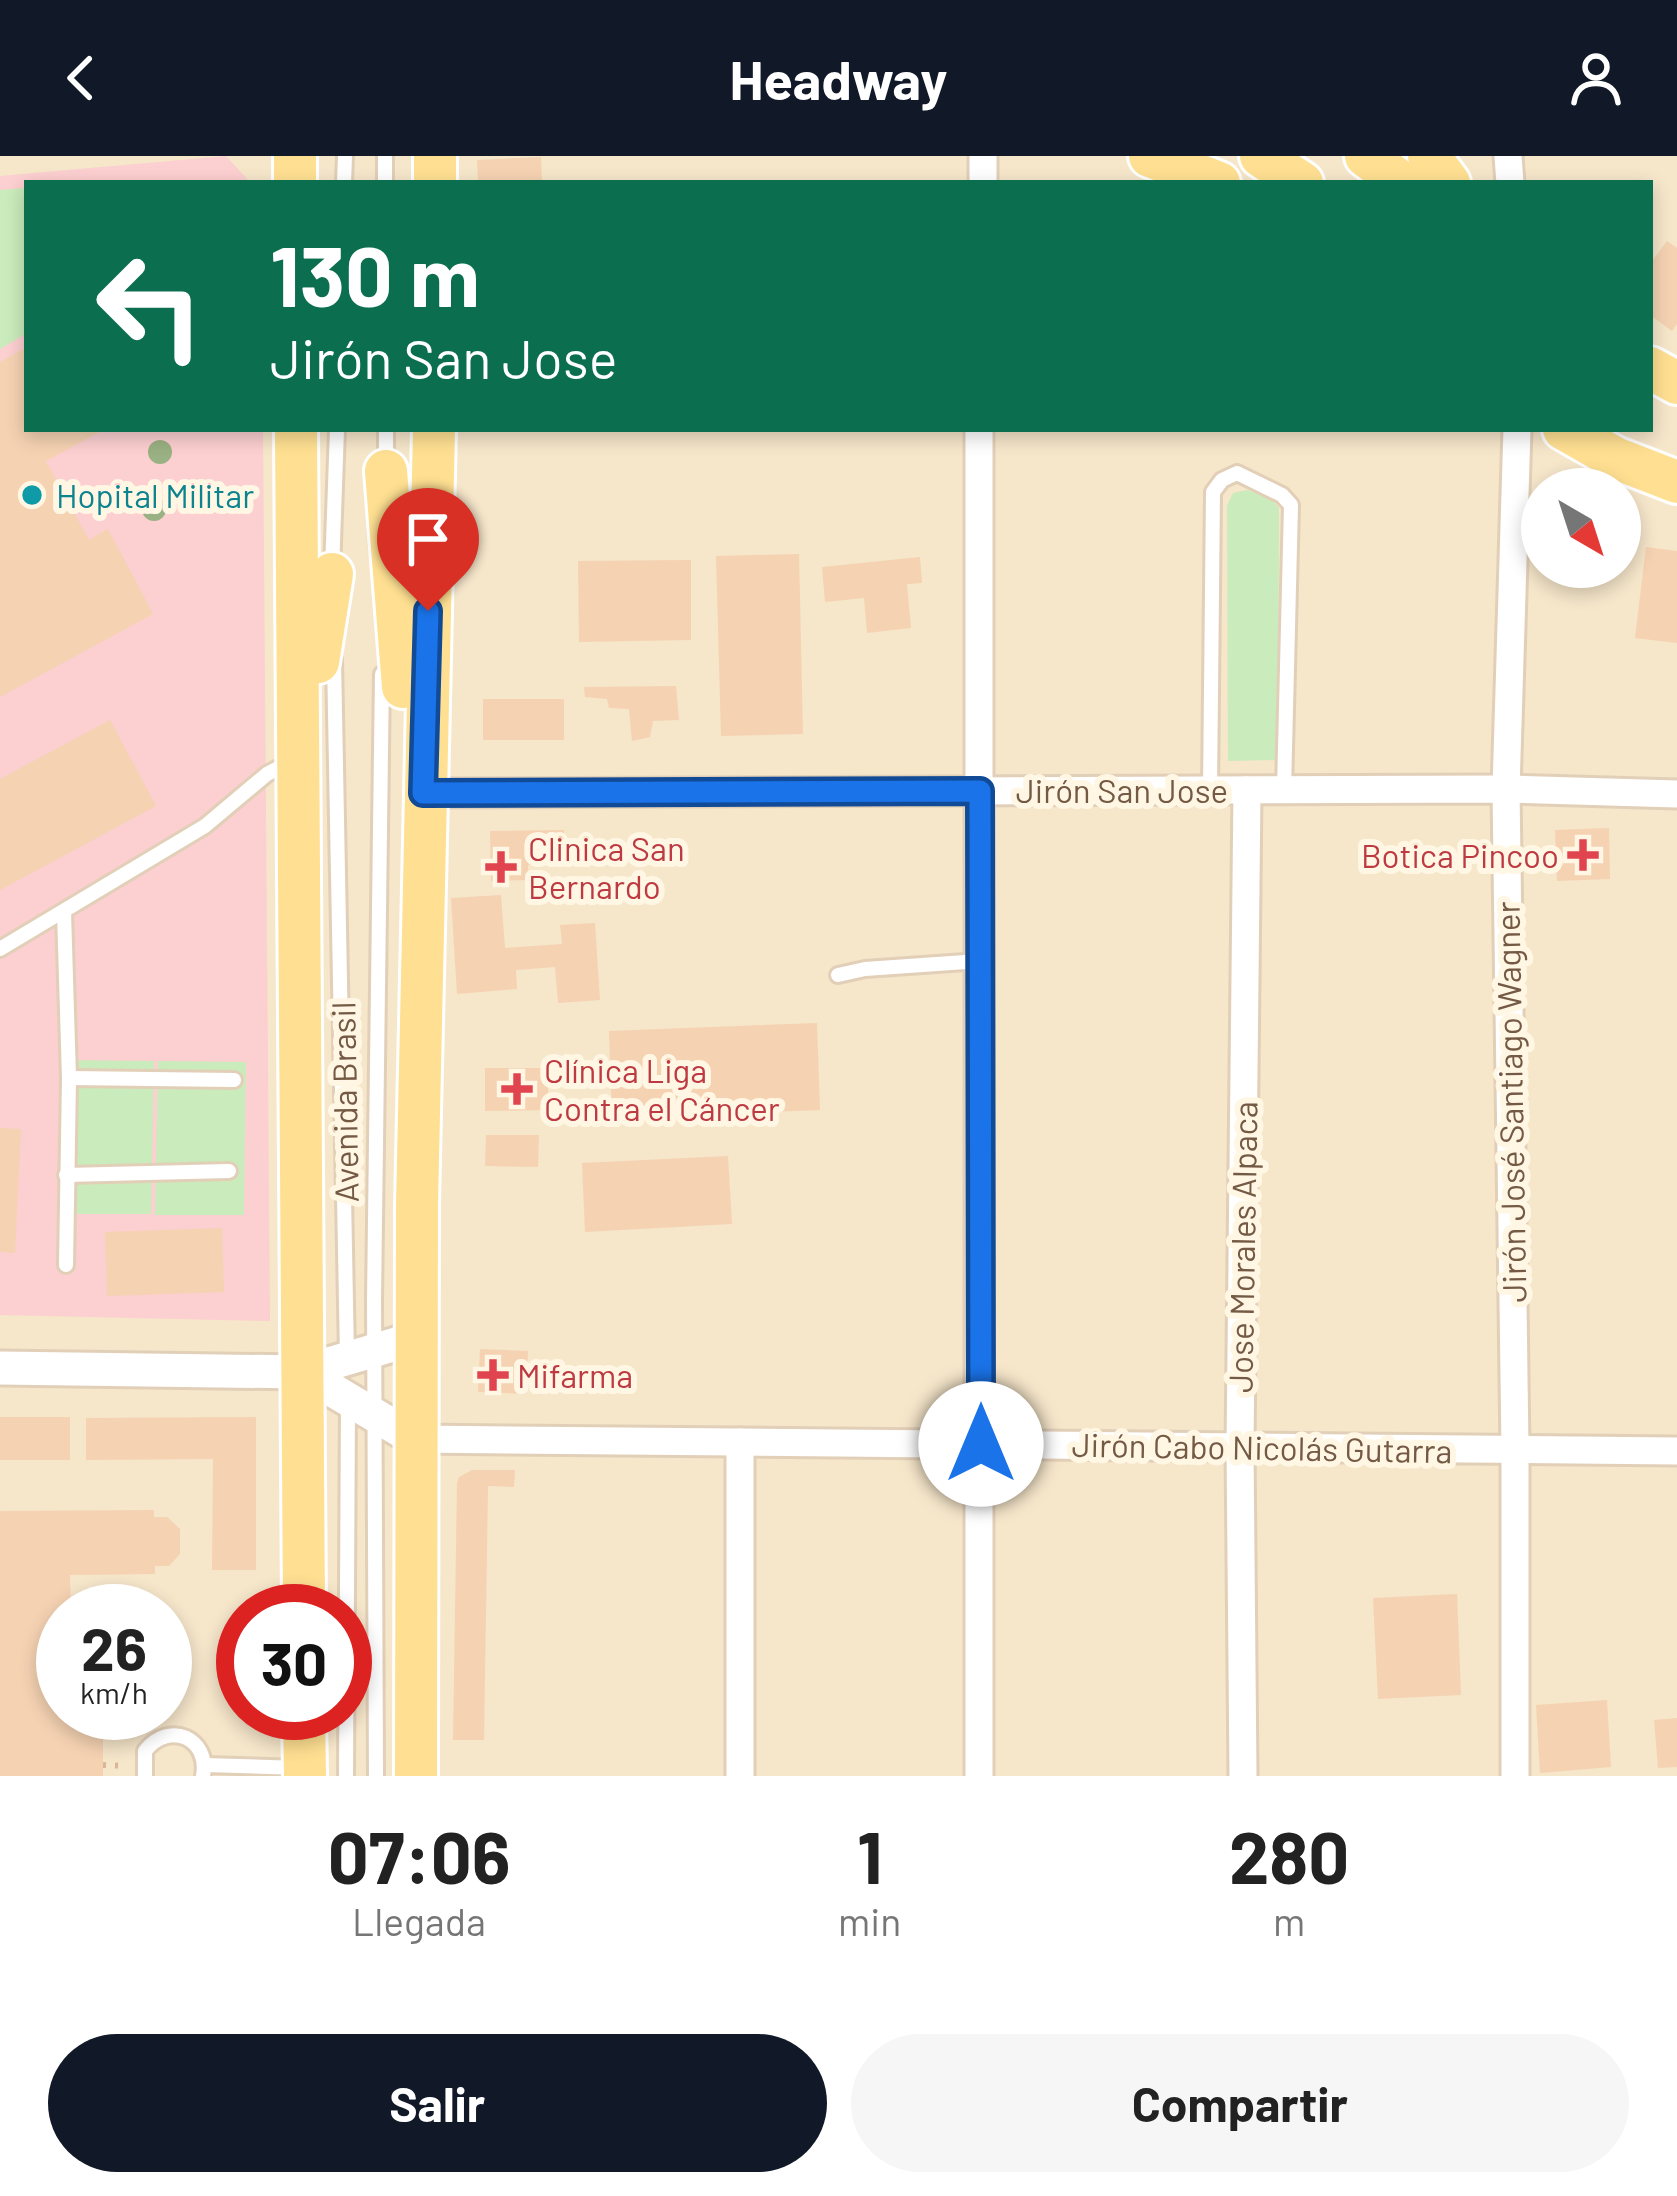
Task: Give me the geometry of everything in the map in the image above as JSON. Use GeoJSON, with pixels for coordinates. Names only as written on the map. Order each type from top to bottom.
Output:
{"type":"FeatureCollection","features":[{"type":"Feature","properties":{"kind":"main road"},"geometry":{"type":"LineString","coordinates":[[1150,156],[1211,180]]}},
{"type":"Feature","properties":{"kind":"main road"},"geometry":{"type":"LineString","coordinates":[[1262,156],[1298,180]]}},
{"type":"Feature","properties":{"kind":"main road"},"geometry":{"type":"LineString","coordinates":[[1366,156],[1398,180]]}},
{"type":"Feature","properties":{"kind":"main road","name":"Avenida Brasil"},"geometry":{"type":"LineString","coordinates":[[296,432],[304,1584]]}},
{"type":"Feature","properties":{"kind":"main road"},"geometry":{"type":"LineString","coordinates":[[416,1776],[423,793],[434,432]]}},
{"type":"Feature","properties":{"kind":"main road"},"geometry":{"type":"LineString","coordinates":[[1569,432],[1615,458],[1677,482]]}},
{"type":"Feature","properties":{"kind":"main road"},"geometry":{"type":"LineString","coordinates":[[386,450],[409,756],[423,793]]}},
{"type":"Feature","properties":{"kind":"main road"},"geometry":{"type":"LineString","coordinates":[[298,765],[332,574]]}},
{"type":"Feature","properties":{"kind":"main road"},"geometry":{"type":"LineString","coordinates":[[310,1740],[318,1773]]}},
{"type":"Feature","properties":{"kind":"street"},"geometry":{"type":"LineString","coordinates":[[979,432],[980,1776]]}},
{"type":"Feature","properties":{"kind":"street","name":"Jirón José Santiago Wagner"},"geometry":{"type":"LineString","coordinates":[[1515,1776],[1506,789],[1517,432]]}},
{"type":"Feature","properties":{"kind":"street","name":"Jirón San Jose"},"geometry":{"type":"LineString","coordinates":[[423,793],[1506,789],[1677,794]]}},
{"type":"Feature","properties":{"kind":"street","name":"Jose Morales Alpaca"},"geometry":{"type":"LineString","coordinates":[[1243,1776],[1240,1447],[1247,790]]}},
{"type":"Feature","properties":{"kind":"street"},"geometry":{"type":"LineString","coordinates":[[0,1368],[302,1372],[416,1338]]}},
{"type":"Feature","properties":{"kind":"street"},"geometry":{"type":"LineString","coordinates":[[302,1372],[415,1439]]}},
{"type":"Feature","properties":{"kind":"street","name":"Jirón Cabo Nicolás Gutarra"},"geometry":{"type":"LineString","coordinates":[[415,1439],[1677,1450]]}},
{"type":"Feature","properties":{"kind":"street"},"geometry":{"type":"LineString","coordinates":[[740,1442],[740,1776]]}},
{"type":"Feature","properties":{"kind":"lane","name":"Avenida Brasil"},"geometry":{"type":"LineString","coordinates":[[337,432],[332,574],[376,1776]]}},
{"type":"Feature","properties":{"kind":"lane","name":"Avenida Brasil"},"geometry":{"type":"LineString","coordinates":[[318,1773],[362,1409],[386,450]]}},
{"type":"Feature","properties":{"kind":"lane"},"geometry":{"type":"LineString","coordinates":[[1210,790],[1213,492],[1222,480],[1237,473],[1282,495],[1291,505],[1284,790]]}},
{"type":"Feature","properties":{"kind":"lane"},"geometry":{"type":"LineString","coordinates":[[0,949],[206,826],[268,774],[298,765]]}},
{"type":"Feature","properties":{"kind":"lane"},"geometry":{"type":"LineString","coordinates":[[64,912],[69,1078],[66,1265]]}},
{"type":"Feature","properties":{"kind":"lane"},"geometry":{"type":"LineString","coordinates":[[838,975],[980,961]]}},
{"type":"Feature","properties":{"kind":"lane"},"geometry":{"type":"LineString","coordinates":[[69,1078],[234,1080]]}},
{"type":"Feature","properties":{"kind":"lane"},"geometry":{"type":"LineString","coordinates":[[65,1175],[229,1171]]}},
{"type":"Feature","properties":{"kind":"lane"},"geometry":{"type":"LineString","coordinates":[[145,1776],[146,1751],[170,1734],[198,1746],[204,1770],[318,1773]]}},
{"type":"Feature","properties":{"kind":"shaded area"},"geometry":{"type":"Polygon","coordinates":[[[0,156],[1677,156],[1677,1776],[0,1776],[0,156]]]}},
{"type":"Feature","properties":{"kind":"shaded area"},"geometry":{"type":"Polygon","coordinates":[[[226,156],[248,180],[24,180],[24,432],[263,432],[270,1321],[0,1315],[0,176],[226,156]]]}},
{"type":"Feature","properties":{"kind":"green space"},"geometry":{"type":"Polygon","coordinates":[[[24,188],[24,335],[0,349],[0,190],[24,188]]]}},
{"type":"Feature","properties":{"kind":"green space"},"geometry":{"type":"Polygon","coordinates":[[[1247,490],[1270,497],[1279,508],[1278,760],[1228,761],[1227,506],[1233,493],[1247,490]]]}},
{"type":"Feature","properties":{"kind":"green space"},"geometry":{"type":"Polygon","coordinates":[[[65,1060],[154,1061],[151,1214],[63,1214],[65,1060]]]}},
{"type":"Feature","properties":{"kind":"green space"},"geometry":{"type":"Polygon","coordinates":[[[158,1061],[246,1062],[244,1215],[155,1215],[158,1061]]]}},
{"type":"Feature","properties":{"kind":"building"},"geometry":{"type":"Polygon","coordinates":[[[541,157],[542,180],[478,180],[477,160],[541,157]]]}},
{"type":"Feature","properties":{"kind":"building"},"geometry":{"type":"Polygon","coordinates":[[[1667,241],[1677,248],[1677,324],[1672,331],[1653,317],[1653,260],[1667,241]]]}},
{"type":"Feature","properties":{"kind":"building","name":"Hopital Militar"},"geometry":{"type":"Polygon","coordinates":[[[24,349],[24,432],[99,432],[46,461],[89,540],[108,529],[153,614],[0,697],[0,362],[24,349]]]}},
{"type":"Feature","properties":{"kind":"building"},"geometry":{"type":"Polygon","coordinates":[[[1646,547],[1677,551],[1677,643],[1635,638],[1646,547]]]}},
{"type":"Feature","properties":{"kind":"building"},"geometry":{"type":"Polygon","coordinates":[[[799,554],[803,734],[721,736],[716,556],[799,554]]]}},
{"type":"Feature","properties":{"kind":"building"},"geometry":{"type":"Polygon","coordinates":[[[920,557],[922,583],[907,584],[911,628],[867,633],[864,598],[825,602],[822,567],[920,557]]]}},
{"type":"Feature","properties":{"kind":"building"},"geometry":{"type":"Polygon","coordinates":[[[691,560],[691,640],[579,642],[578,561],[691,560]]]}},
{"type":"Feature","properties":{"kind":"building"},"geometry":{"type":"Polygon","coordinates":[[[676,686],[679,720],[653,721],[650,737],[632,741],[629,709],[609,708],[607,699],[585,697],[584,687],[676,686]]]}},
{"type":"Feature","properties":{"kind":"building"},"geometry":{"type":"Polygon","coordinates":[[[483,699],[564,699],[564,740],[483,740],[483,699]]]}},
{"type":"Feature","properties":{"kind":"building"},"geometry":{"type":"Polygon","coordinates":[[[110,720],[156,806],[0,890],[0,779],[110,720]]]}},
{"type":"Feature","properties":{"kind":"building","name":"Botica Pincoo"},"geometry":{"type":"Polygon","coordinates":[[[1609,828],[1610,879],[1557,881],[1555,830],[1609,828]]]}},
{"type":"Feature","properties":{"kind":"building"},"geometry":{"type":"Polygon","coordinates":[[[564,830],[564,865],[528,865],[528,880],[491,881],[490,831],[564,830]]]}},
{"type":"Feature","properties":{"kind":"building"},"geometry":{"type":"Polygon","coordinates":[[[501,895],[505,948],[562,944],[560,925],[595,923],[600,1000],[558,1003],[555,967],[516,970],[517,989],[457,994],[451,898],[501,895]]]}},
{"type":"Feature","properties":{"kind":"building"},"geometry":{"type":"Polygon","coordinates":[[[817,1023],[820,1110],[612,1118],[609,1031],[817,1023]]]}},
{"type":"Feature","properties":{"kind":"building","name":"Clínica Liga Contra el Cáncer"},"geometry":{"type":"Polygon","coordinates":[[[485,1068],[548,1068],[548,1110],[485,1111],[485,1068]]]}},
{"type":"Feature","properties":{"kind":"building"},"geometry":{"type":"Polygon","coordinates":[[[0,1128],[21,1129],[15,1253],[0,1252],[0,1128]]]}},
{"type":"Feature","properties":{"kind":"building"},"geometry":{"type":"Polygon","coordinates":[[[486,1135],[539,1135],[538,1167],[485,1166],[486,1135]]]}},
{"type":"Feature","properties":{"kind":"building"},"geometry":{"type":"Polygon","coordinates":[[[728,1156],[732,1224],[585,1232],[582,1163],[728,1156]]]}},
{"type":"Feature","properties":{"kind":"building"},"geometry":{"type":"Polygon","coordinates":[[[222,1228],[224,1292],[107,1296],[105,1232],[222,1228]]]}},
{"type":"Feature","properties":{"kind":"building"},"geometry":{"type":"Polygon","coordinates":[[[480,1349],[528,1351],[526,1394],[478,1392],[480,1349]]]}},
{"type":"Feature","properties":{"kind":"building"},"geometry":{"type":"Polygon","coordinates":[[[0,1417],[70,1417],[70,1460],[0,1460],[0,1417]]]}},
{"type":"Feature","properties":{"kind":"building"},"geometry":{"type":"Polygon","coordinates":[[[256,1417],[256,1570],[212,1570],[213,1459],[86,1460],[86,1418],[256,1417]]]}},
{"type":"Feature","properties":{"kind":"building"},"geometry":{"type":"Polygon","coordinates":[[[472,1470],[515,1470],[514,1487],[488,1486],[484,1740],[453,1740],[457,1483],[472,1470]]]}},
{"type":"Feature","properties":{"kind":"building"},"geometry":{"type":"Polygon","coordinates":[[[154,1510],[154,1517],[167,1517],[180,1529],[180,1554],[169,1566],[155,1566],[155,1574],[70,1575],[70,1584],[36,1584],[36,1740],[103,1740],[103,1776],[0,1776],[0,1511],[154,1510]]]}},
{"type":"Feature","properties":{"kind":"building"},"geometry":{"type":"Polygon","coordinates":[[[1457,1594],[1461,1695],[1378,1699],[1373,1598],[1457,1594]]]}},
{"type":"Feature","properties":{"kind":"building"},"geometry":{"type":"Polygon","coordinates":[[[1607,1700],[1611,1767],[1540,1773],[1536,1705],[1607,1700]]]}},
{"type":"Feature","properties":{"kind":"building"},"geometry":{"type":"Polygon","coordinates":[[[1677,1718],[1677,1767],[1658,1768],[1654,1720],[1677,1718]]]}},
{"type":"Feature","properties":{"kind":"place","name":"Hopital Militar"},"geometry":{"type":"Point","coordinates":[32,495]}},
{"type":"Feature","properties":{"kind":"place","name":"Botica Pincoo"},"geometry":{"type":"Point","coordinates":[1583,855]}},
{"type":"Feature","properties":{"kind":"place","name":"Clinica San Bernardo"},"geometry":{"type":"Point","coordinates":[501,867]}},
{"type":"Feature","properties":{"kind":"place","name":"Clínica Liga Contra el Cáncer"},"geometry":{"type":"Point","coordinates":[517,1089]}},
{"type":"Feature","properties":{"kind":"place","name":"Mifarma"},"geometry":{"type":"Point","coordinates":[493,1375]}},
{"type":"Feature","properties":{"kind":"route"},"geometry":{"type":"LineString","coordinates":[[428,611],[423,793],[980,791],[981,1444]]}}]}
